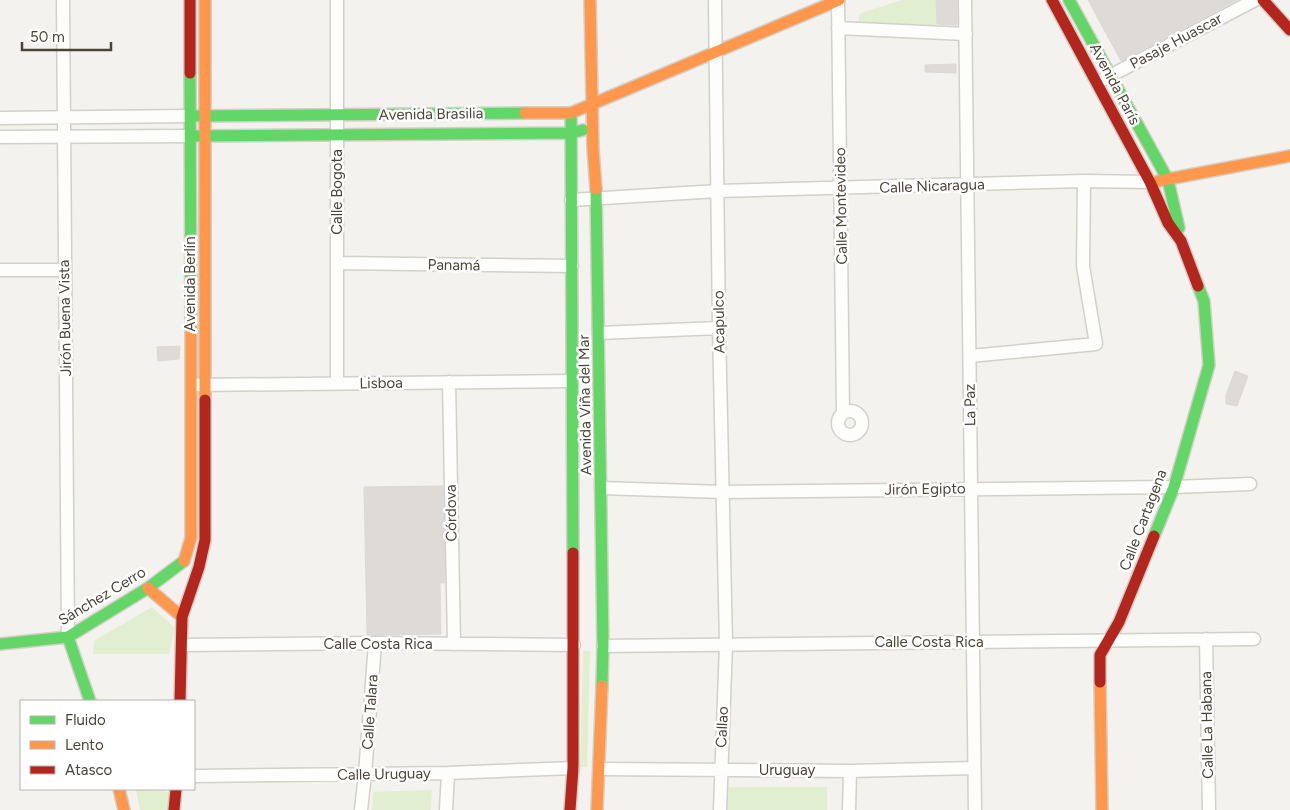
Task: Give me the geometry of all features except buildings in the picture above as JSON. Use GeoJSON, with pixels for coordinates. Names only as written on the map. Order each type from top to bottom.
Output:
{"type":"FeatureCollection","features":[{"type":"Feature","properties":{"kind":"street","name":"Jirón Buena Vista"},"geometry":{"type":"LineString","coordinates":[[63,0],[68,637]]}},
{"type":"Feature","properties":{"kind":"street","name":"Avenida Berlín"},"geometry":{"type":"LineString","coordinates":[[184,561],[191,538],[190,0]]}},
{"type":"Feature","properties":{"kind":"street","name":"Avenida Berlín"},"geometry":{"type":"LineString","coordinates":[[180,700],[182,617],[199,567],[205,540],[205,0]]}},
{"type":"Feature","properties":{"kind":"street","name":"Calle Bogota"},"geometry":{"type":"LineString","coordinates":[[337,0],[337,383]]}},
{"type":"Feature","properties":{"kind":"street","name":"Avenida Viña del Mar"},"geometry":{"type":"LineString","coordinates":[[590,0],[593,128],[597,199],[604,646],[597,810]]}},
{"type":"Feature","properties":{"kind":"street","name":"Acapulco"},"geometry":{"type":"LineString","coordinates":[[715,0],[719,328],[726,644]]}},
{"type":"Feature","properties":{"kind":"street","name":"Avenida Brasilia"},"geometry":{"type":"LineString","coordinates":[[0,118],[571,113],[715,52],[818,4],[838,0]]}},
{"type":"Feature","properties":{"kind":"street","name":"Calle Montevideo"},"geometry":{"type":"LineString","coordinates":[[838,0],[844,412]]}},
{"type":"Feature","properties":{"kind":"street","name":"La Paz"},"geometry":{"type":"LineString","coordinates":[[965,0],[974,810]]}},
{"type":"Feature","properties":{"kind":"street","name":"Avenida París"},"geometry":{"type":"LineString","coordinates":[[1052,0],[1150,182]]}},
{"type":"Feature","properties":{"kind":"street","name":"Avenida París"},"geometry":{"type":"LineString","coordinates":[[1069,0],[1168,180]]}},
{"type":"Feature","properties":{"kind":"street","name":"Pasaje Huascar"},"geometry":{"type":"LineString","coordinates":[[1097,83],[1255,0]]}},
{"type":"Feature","properties":{"kind":"street"},"geometry":{"type":"LineString","coordinates":[[1263,0],[1290,30]]}},
{"type":"Feature","properties":{"kind":"street"},"geometry":{"type":"LineString","coordinates":[[838,28],[966,34]]}},
{"type":"Feature","properties":{"kind":"street","name":"Avenida Viña del Mar"},"geometry":{"type":"LineString","coordinates":[[570,810],[573,768],[574,645],[571,113]]}},
{"type":"Feature","properties":{"kind":"street","name":"Avenida Brasilia"},"geometry":{"type":"LineString","coordinates":[[0,137],[571,134],[593,128]]}},
{"type":"Feature","properties":{"kind":"street","name":"Calle Nicaragua"},"geometry":{"type":"LineString","coordinates":[[571,200],[718,191],[1084,181],[1150,182],[1290,156]]}},
{"type":"Feature","properties":{"kind":"street","name":"Calle Cartagena"},"geometry":{"type":"LineString","coordinates":[[1168,180],[1180,242]]}},
{"type":"Feature","properties":{"kind":"street"},"geometry":{"type":"LineString","coordinates":[[970,356],[1096,344],[1083,266],[1084,181]]}},
{"type":"Feature","properties":{"kind":"street","name":"Calle Cartagena"},"geometry":{"type":"LineString","coordinates":[[1102,810],[1100,655],[1119,622],[1174,487],[1209,365],[1204,301],[1180,242],[1168,222],[1150,182]]}},
{"type":"Feature","properties":{"kind":"street","name":"Panamá"},"geometry":{"type":"LineString","coordinates":[[337,263],[572,266]]}},
{"type":"Feature","properties":{"kind":"street"},"geometry":{"type":"LineString","coordinates":[[0,270],[64,270]]}},
{"type":"Feature","properties":{"kind":"street"},"geometry":{"type":"LineString","coordinates":[[599,333],[719,328]]}},
{"type":"Feature","properties":{"kind":"street","name":"Lisboa"},"geometry":{"type":"LineString","coordinates":[[191,386],[572,381]]}},
{"type":"Feature","properties":{"kind":"street","name":"Córdova"},"geometry":{"type":"LineString","coordinates":[[449,382],[454,644]]}},
{"type":"Feature","properties":{"kind":"street","name":"Jirón Egipto"},"geometry":{"type":"LineString","coordinates":[[601,488],[723,492],[1174,487],[1250,484]]}},
{"type":"Feature","properties":{"kind":"street"},"geometry":{"type":"LineString","coordinates":[[184,561],[199,567]]}},
{"type":"Feature","properties":{"kind":"street","name":"Sánchez Cerro"},"geometry":{"type":"LineString","coordinates":[[0,644],[68,637],[148,588],[184,561]]}},
{"type":"Feature","properties":{"kind":"street"},"geometry":{"type":"LineString","coordinates":[[148,588],[182,617]]}},
{"type":"Feature","properties":{"kind":"street"},"geometry":{"type":"LineString","coordinates":[[68,637],[90,700]]}},
{"type":"Feature","properties":{"kind":"street","name":"Calle La Habana"},"geometry":{"type":"LineString","coordinates":[[1206,639],[1209,810]]}},
{"type":"Feature","properties":{"kind":"street","name":"Calle Costa Rica"},"geometry":{"type":"LineString","coordinates":[[604,646],[1254,639]]}},
{"type":"Feature","properties":{"kind":"street","name":"Calle Costa Rica"},"geometry":{"type":"LineString","coordinates":[[182,645],[375,643],[574,645]]}},
{"type":"Feature","properties":{"kind":"street","name":"Calle Talara"},"geometry":{"type":"LineString","coordinates":[[360,810],[365,774],[375,643]]}},
{"type":"Feature","properties":{"kind":"street","name":"Callao"},"geometry":{"type":"LineString","coordinates":[[720,810],[726,644]]}},
{"type":"Feature","properties":{"kind":"street","name":"Calle Uruguay"},"geometry":{"type":"LineString","coordinates":[[195,776],[448,773],[573,768]]}},
{"type":"Feature","properties":{"kind":"street","name":"Uruguay"},"geometry":{"type":"LineString","coordinates":[[600,769],[850,771],[974,768]]}},
{"type":"Feature","properties":{"kind":"street"},"geometry":{"type":"LineString","coordinates":[[850,771],[850,810]]}},
{"type":"Feature","properties":{"kind":"street"},"geometry":{"type":"LineString","coordinates":[[446,810],[448,773]]}},
{"type":"Feature","properties":{"kind":"street"},"geometry":{"type":"LineString","coordinates":[[119,790],[124,810]]}},
{"type":"Feature","properties":{"kind":"street"},"geometry":{"type":"LineString","coordinates":[[174,810],[176,790]]}},
{"type":"Feature","properties":{"kind":"green space"},"geometry":{"type":"Polygon","coordinates":[[[902,0],[936,0],[937,27],[859,31],[859,16],[861,13],[902,0]]]}},
{"type":"Feature","properties":{"kind":"green space"},"geometry":{"type":"Polygon","coordinates":[[[152,607],[175,628],[169,654],[93,654],[94,641],[152,607]]]}},
{"type":"Feature","properties":{"kind":"green space"},"geometry":{"type":"Polygon","coordinates":[[[583,651],[590,651],[587,767],[580,767],[583,651]]]}},
{"type":"Feature","properties":{"kind":"green space"},"geometry":{"type":"Polygon","coordinates":[[[726,787],[827,787],[827,810],[726,810],[726,787]]]}},
{"type":"Feature","properties":{"kind":"green space"},"geometry":{"type":"Polygon","coordinates":[[[136,790],[170,792],[169,810],[140,810],[136,790]]]}},
{"type":"Feature","properties":{"kind":"green space"},"geometry":{"type":"Polygon","coordinates":[[[432,790],[431,810],[372,810],[373,792],[432,790]]]}},
{"type":"Feature","properties":{"kind":"traffic: fast"},"geometry":{"type":"LineString","coordinates":[[1069,0],[1168,180],[1179,228]]}},
{"type":"Feature","properties":{"kind":"traffic: fast"},"geometry":{"type":"LineString","coordinates":[[190,73],[191,328]]}},
{"type":"Feature","properties":{"kind":"traffic: fast"},"geometry":{"type":"LineString","coordinates":[[190,116],[525,113]]}},
{"type":"Feature","properties":{"kind":"traffic: fast"},"geometry":{"type":"LineString","coordinates":[[571,113],[573,553]]}},
{"type":"Feature","properties":{"kind":"traffic: fast"},"geometry":{"type":"LineString","coordinates":[[194,136],[571,133],[583,130]]}},
{"type":"Feature","properties":{"kind":"traffic: fast"},"geometry":{"type":"LineString","coordinates":[[596,189],[602,686]]}},
{"type":"Feature","properties":{"kind":"traffic: fast"},"geometry":{"type":"LineString","coordinates":[[1154,536],[1174,487],[1209,365],[1204,301],[1198,286]]}},
{"type":"Feature","properties":{"kind":"traffic: fast"},"geometry":{"type":"LineString","coordinates":[[0,644],[68,637],[148,588],[184,561]]}},
{"type":"Feature","properties":{"kind":"traffic: fast"},"geometry":{"type":"LineString","coordinates":[[68,637],[90,700]]}},
{"type":"Feature","properties":{"kind":"traffic: slow"},"geometry":{"type":"LineString","coordinates":[[205,0],[205,400]]}},
{"type":"Feature","properties":{"kind":"traffic: slow"},"geometry":{"type":"LineString","coordinates":[[590,0],[593,149],[596,189]]}},
{"type":"Feature","properties":{"kind":"traffic: slow"},"geometry":{"type":"LineString","coordinates":[[525,113],[571,113],[839,0]]}},
{"type":"Feature","properties":{"kind":"traffic: slow"},"geometry":{"type":"LineString","coordinates":[[1158,181],[1290,156]]}},
{"type":"Feature","properties":{"kind":"traffic: slow"},"geometry":{"type":"LineString","coordinates":[[184,561],[191,538],[191,328]]}},
{"type":"Feature","properties":{"kind":"traffic: slow"},"geometry":{"type":"LineString","coordinates":[[148,588],[182,617]]}},
{"type":"Feature","properties":{"kind":"traffic: slow"},"geometry":{"type":"LineString","coordinates":[[1100,682],[1102,810]]}},
{"type":"Feature","properties":{"kind":"traffic: slow"},"geometry":{"type":"LineString","coordinates":[[597,810],[602,686]]}},
{"type":"Feature","properties":{"kind":"traffic: slow"},"geometry":{"type":"LineString","coordinates":[[119,790],[124,810]]}},
{"type":"Feature","properties":{"kind":"traffic: jam"},"geometry":{"type":"LineString","coordinates":[[190,0],[190,73]]}},
{"type":"Feature","properties":{"kind":"traffic: jam"},"geometry":{"type":"LineString","coordinates":[[1052,0],[1150,182],[1168,223],[1181,241],[1198,286]]}},
{"type":"Feature","properties":{"kind":"traffic: jam"},"geometry":{"type":"LineString","coordinates":[[1263,0],[1290,30]]}},
{"type":"Feature","properties":{"kind":"traffic: jam"},"geometry":{"type":"LineString","coordinates":[[180,700],[182,617],[199,567],[205,540],[205,400]]}},
{"type":"Feature","properties":{"kind":"traffic: jam"},"geometry":{"type":"LineString","coordinates":[[1100,682],[1100,655],[1119,622],[1154,536]]}},
{"type":"Feature","properties":{"kind":"traffic: jam"},"geometry":{"type":"LineString","coordinates":[[570,810],[573,768],[573,553]]}},
{"type":"Feature","properties":{"kind":"traffic: jam"},"geometry":{"type":"LineString","coordinates":[[174,810],[176,790]]}}]}
